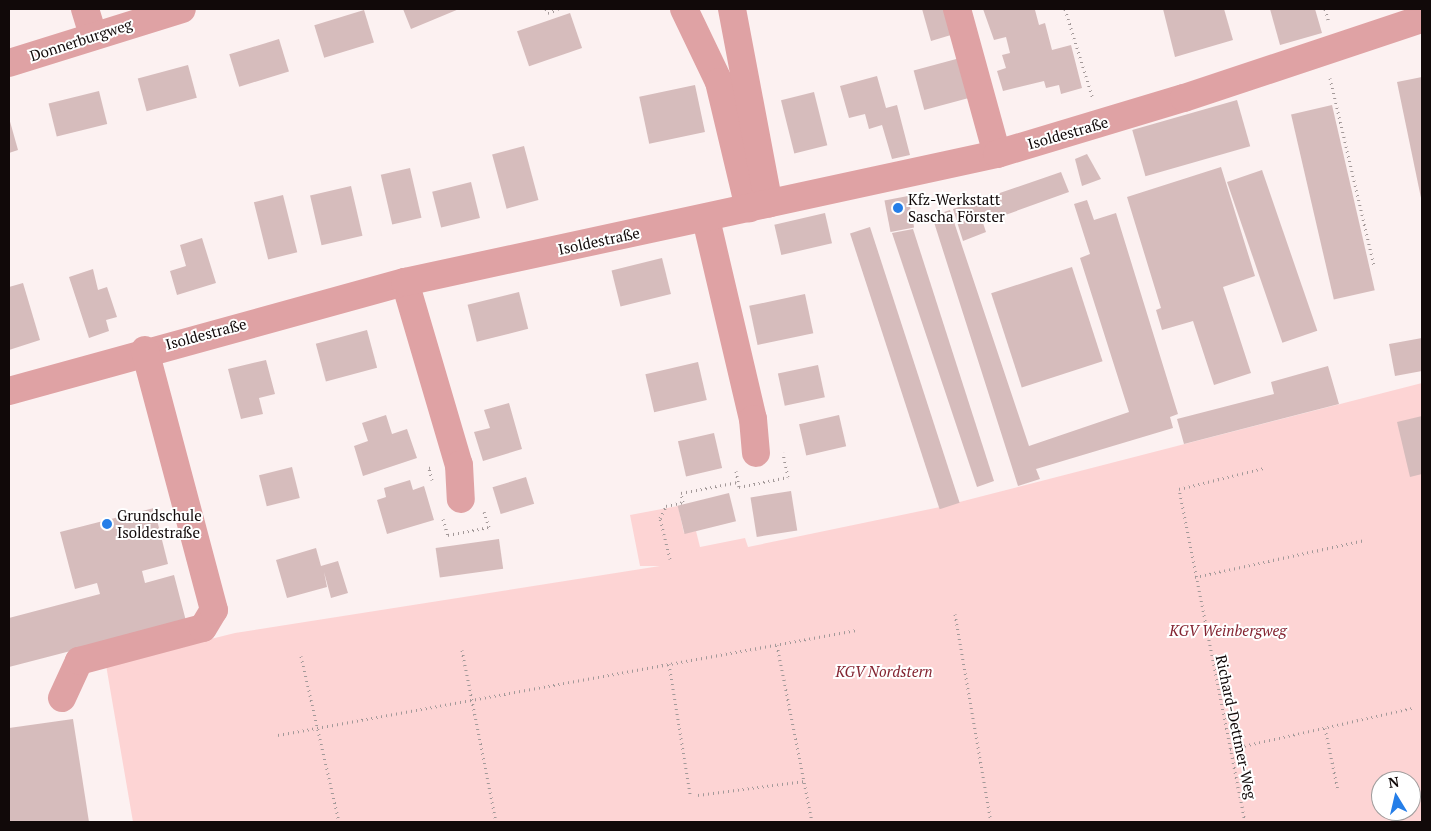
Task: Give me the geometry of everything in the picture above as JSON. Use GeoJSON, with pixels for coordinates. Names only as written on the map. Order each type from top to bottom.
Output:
{"type":"FeatureCollection","features":[{"type":"Feature","properties":{"kind":"street"},"geometry":{"type":"LineString","coordinates":[[85,9],[93,36]]}},
{"type":"Feature","properties":{"kind":"street","name":"Donnerburgweg"},"geometry":{"type":"LineString","coordinates":[[9,63],[182,9]]}},
{"type":"Feature","properties":{"kind":"street"},"geometry":{"type":"LineString","coordinates":[[684,9],[719,82],[759,206]]}},
{"type":"Feature","properties":{"kind":"street"},"geometry":{"type":"LineString","coordinates":[[732,9],[759,206]]}},
{"type":"Feature","properties":{"kind":"street"},"geometry":{"type":"LineString","coordinates":[[957,9],[997,154]]}},
{"type":"Feature","properties":{"kind":"street","name":"Isoldestraße"},"geometry":{"type":"LineString","coordinates":[[9,391],[145,350],[405,282],[706,219],[997,154],[1101,124],[1323,53],[1422,19]]}},
{"type":"Feature","properties":{"kind":"street"},"geometry":{"type":"LineString","coordinates":[[706,219],[753,419],[756,453]]}},
{"type":"Feature","properties":{"kind":"street"},"geometry":{"type":"LineString","coordinates":[[405,282],[459,465],[461,499]]}},
{"type":"Feature","properties":{"kind":"street"},"geometry":{"type":"LineString","coordinates":[[62,698],[79,661],[203,628],[214,610],[145,350]]}},
{"type":"Feature","properties":{"kind":"path"},"geometry":{"type":"LineString","coordinates":[[546,9],[548,13],[558,9]]}},
{"type":"Feature","properties":{"kind":"path"},"geometry":{"type":"LineString","coordinates":[[1065,9],[1101,124]]}},
{"type":"Feature","properties":{"kind":"path"},"geometry":{"type":"LineString","coordinates":[[1323,53],[1374,266]]}},
{"type":"Feature","properties":{"kind":"path","name":"Richard-Dettmer-Weg"},"geometry":{"type":"LineString","coordinates":[[1245,822],[1179,489],[1264,468]]}},
{"type":"Feature","properties":{"kind":"path"},"geometry":{"type":"LineString","coordinates":[[670,560],[660,518],[666,506],[683,502],[681,493],[738,482]]}},
{"type":"Feature","properties":{"kind":"path"},"geometry":{"type":"LineString","coordinates":[[1195,577],[1365,540]]}},
{"type":"Feature","properties":{"kind":"path"},"geometry":{"type":"LineString","coordinates":[[955,614],[991,822]]}},
{"type":"Feature","properties":{"kind":"path"},"geometry":{"type":"LineString","coordinates":[[278,734],[857,630]]}},
{"type":"Feature","properties":{"kind":"path"},"geometry":{"type":"LineString","coordinates":[[777,645],[812,822]]}},
{"type":"Feature","properties":{"kind":"path"},"geometry":{"type":"LineString","coordinates":[[462,650],[496,822]]}},
{"type":"Feature","properties":{"kind":"path"},"geometry":{"type":"LineString","coordinates":[[301,656],[339,822]]}},
{"type":"Feature","properties":{"kind":"path"},"geometry":{"type":"LineString","coordinates":[[669,664],[690,794]]}},
{"type":"Feature","properties":{"kind":"path"},"geometry":{"type":"LineString","coordinates":[[1230,750],[1412,708]]}},
{"type":"Feature","properties":{"kind":"path"},"geometry":{"type":"LineString","coordinates":[[1326,728],[1338,791]]}},
{"type":"Feature","properties":{"kind":"path"},"geometry":{"type":"LineString","coordinates":[[698,795],[805,781]]}},
{"type":"Feature","properties":{"kind":"green space"},"geometry":{"type":"Polygon","coordinates":[[[1422,383],[1422,822],[133,822],[106,665],[235,633],[660,566],[640,566],[630,515],[678,506],[684,533],[696,531],[700,547],[745,538],[748,547],[940,507],[1422,383]]]}},
{"type":"Feature","properties":{"kind":"building"},"geometry":{"type":"Polygon","coordinates":[[[403,9],[459,9],[411,29],[403,9]]]}},
{"type":"Feature","properties":{"kind":"building"},"geometry":{"type":"Polygon","coordinates":[[[922,9],[944,9],[951,35],[931,41],[922,9]]]}},
{"type":"Feature","properties":{"kind":"building"},"geometry":{"type":"Polygon","coordinates":[[[983,9],[1035,10],[1039,25],[1045,23],[1052,50],[1071,45],[1082,88],[1061,94],[1059,85],[1046,88],[1044,81],[1003,91],[997,71],[1006,68],[1002,55],[1010,53],[1006,37],[994,40],[983,9]]]}},
{"type":"Feature","properties":{"kind":"building"},"geometry":{"type":"Polygon","coordinates":[[[1163,9],[1224,9],[1233,40],[1175,57],[1163,9]]]}},
{"type":"Feature","properties":{"kind":"building"},"geometry":{"type":"Polygon","coordinates":[[[1270,9],[1315,9],[1322,33],[1280,45],[1270,9]]]}},
{"type":"Feature","properties":{"kind":"building"},"geometry":{"type":"Polygon","coordinates":[[[364,10],[374,43],[324,58],[314,25],[364,10]]]}},
{"type":"Feature","properties":{"kind":"building"},"geometry":{"type":"Polygon","coordinates":[[[570,13],[582,48],[529,66],[517,31],[570,13]]]}},
{"type":"Feature","properties":{"kind":"building"},"geometry":{"type":"Polygon","coordinates":[[[279,39],[289,72],[239,87],[229,54],[279,39]]]}},
{"type":"Feature","properties":{"kind":"building"},"geometry":{"type":"Polygon","coordinates":[[[960,58],[971,98],[924,110],[914,70],[960,58]]]}},
{"type":"Feature","properties":{"kind":"building"},"geometry":{"type":"Polygon","coordinates":[[[188,65],[197,98],[147,111],[138,78],[188,65]]]}},
{"type":"Feature","properties":{"kind":"building"},"geometry":{"type":"Polygon","coordinates":[[[877,76],[886,108],[897,105],[910,155],[892,159],[882,125],[869,129],[865,114],[849,118],[840,86],[877,76]]]}},
{"type":"Feature","properties":{"kind":"building"},"geometry":{"type":"Polygon","coordinates":[[[1422,77],[1422,198],[1421,198],[1397,82],[1422,77]]]}},
{"type":"Feature","properties":{"kind":"building"},"geometry":{"type":"Polygon","coordinates":[[[695,85],[705,132],[649,144],[639,97],[695,85]]]}},
{"type":"Feature","properties":{"kind":"building"},"geometry":{"type":"Polygon","coordinates":[[[99,91],[107,124],[57,137],[49,104],[99,91]]]}},
{"type":"Feature","properties":{"kind":"building"},"geometry":{"type":"Polygon","coordinates":[[[814,92],[827,145],[794,154],[781,100],[814,92]]]}},
{"type":"Feature","properties":{"kind":"building"},"geometry":{"type":"Polygon","coordinates":[[[1237,100],[1250,146],[1145,176],[1132,130],[1237,100]]]}},
{"type":"Feature","properties":{"kind":"building"},"geometry":{"type":"Polygon","coordinates":[[[1332,105],[1375,290],[1334,300],[1291,114],[1332,105]]]}},
{"type":"Feature","properties":{"kind":"building"},"geometry":{"type":"Polygon","coordinates":[[[9,118],[18,150],[9,153],[9,118]]]}},
{"type":"Feature","properties":{"kind":"building"},"geometry":{"type":"Polygon","coordinates":[[[524,146],[538,200],[507,209],[492,155],[524,146]]]}},
{"type":"Feature","properties":{"kind":"building"},"geometry":{"type":"Polygon","coordinates":[[[1087,154],[1101,179],[1082,186],[1075,159],[1087,154]]]}},
{"type":"Feature","properties":{"kind":"building"},"geometry":{"type":"Polygon","coordinates":[[[1221,167],[1255,276],[1223,287],[1251,373],[1214,385],[1193,321],[1162,330],[1156,310],[1161,308],[1127,197],[1221,167]]]}},
{"type":"Feature","properties":{"kind":"building"},"geometry":{"type":"Polygon","coordinates":[[[410,168],[421,218],[392,224],[381,175],[410,168]]]}},
{"type":"Feature","properties":{"kind":"building"},"geometry":{"type":"Polygon","coordinates":[[[1262,170],[1317,331],[1282,343],[1227,182],[1262,170]]]}},
{"type":"Feature","properties":{"kind":"building"},"geometry":{"type":"Polygon","coordinates":[[[1061,172],[1069,192],[983,223],[986,232],[963,241],[953,209],[1061,172]]]}},
{"type":"Feature","properties":{"kind":"building"},"geometry":{"type":"Polygon","coordinates":[[[471,182],[480,218],[441,228],[432,192],[471,182]]]}},
{"type":"Feature","properties":{"kind":"building"},"geometry":{"type":"Polygon","coordinates":[[[351,186],[362,236],[322,245],[310,195],[351,186]]]}},
{"type":"Feature","properties":{"kind":"building"},"geometry":{"type":"Polygon","coordinates":[[[283,195],[297,252],[268,260],[254,202],[283,195]]]}},
{"type":"Feature","properties":{"kind":"building","name":"Kfz-Werkstatt Sascha Förster"},"geometry":{"type":"Polygon","coordinates":[[[908,196],[914,227],[891,232],[884,201],[908,196]]]}},
{"type":"Feature","properties":{"kind":"building"},"geometry":{"type":"Polygon","coordinates":[[[1087,200],[1094,220],[1116,213],[1178,414],[1170,417],[1173,428],[1036,469],[1040,479],[1018,486],[932,216],[950,210],[1029,446],[1129,412],[1080,258],[1090,254],[1074,204],[1087,200]]]}},
{"type":"Feature","properties":{"kind":"building"},"geometry":{"type":"Polygon","coordinates":[[[825,213],[832,243],[781,255],[774,225],[825,213]]]}},
{"type":"Feature","properties":{"kind":"building"},"geometry":{"type":"Polygon","coordinates":[[[870,227],[960,503],[940,509],[850,233],[870,227]]]}},
{"type":"Feature","properties":{"kind":"building"},"geometry":{"type":"Polygon","coordinates":[[[913,229],[994,481],[977,487],[892,233],[913,229]]]}},
{"type":"Feature","properties":{"kind":"building"},"geometry":{"type":"Polygon","coordinates":[[[202,238],[216,283],[177,295],[170,271],[186,266],[180,245],[202,238]]]}},
{"type":"Feature","properties":{"kind":"building"},"geometry":{"type":"Polygon","coordinates":[[[662,258],[671,294],[620,306],[612,271],[662,258]]]}},
{"type":"Feature","properties":{"kind":"building"},"geometry":{"type":"Polygon","coordinates":[[[1072,267],[1103,361],[1022,387],[991,293],[1072,267]]]}},
{"type":"Feature","properties":{"kind":"building"},"geometry":{"type":"Polygon","coordinates":[[[93,269],[98,290],[107,287],[117,317],[106,320],[109,331],[89,338],[69,277],[93,269]]]}},
{"type":"Feature","properties":{"kind":"building"},"geometry":{"type":"Polygon","coordinates":[[[23,283],[40,340],[9,350],[9,287],[23,283]]]}},
{"type":"Feature","properties":{"kind":"building"},"geometry":{"type":"Polygon","coordinates":[[[519,292],[528,329],[477,342],[468,305],[519,292]]]}},
{"type":"Feature","properties":{"kind":"building"},"geometry":{"type":"Polygon","coordinates":[[[805,294],[813,333],[758,345],[749,306],[805,294]]]}},
{"type":"Feature","properties":{"kind":"building"},"geometry":{"type":"Polygon","coordinates":[[[367,330],[377,368],[326,381],[316,344],[367,330]]]}},
{"type":"Feature","properties":{"kind":"building"},"geometry":{"type":"Polygon","coordinates":[[[1422,338],[1422,371],[1395,376],[1389,344],[1422,338]]]}},
{"type":"Feature","properties":{"kind":"building"},"geometry":{"type":"Polygon","coordinates":[[[266,360],[275,394],[259,398],[263,414],[241,419],[228,369],[266,360]]]}},
{"type":"Feature","properties":{"kind":"building"},"geometry":{"type":"Polygon","coordinates":[[[698,362],[707,400],[654,412],[645,374],[698,362]]]}},
{"type":"Feature","properties":{"kind":"building"},"geometry":{"type":"Polygon","coordinates":[[[818,365],[825,397],[785,406],[778,374],[818,365]]]}},
{"type":"Feature","properties":{"kind":"building"},"geometry":{"type":"Polygon","coordinates":[[[1328,366],[1339,404],[1184,444],[1177,419],[1274,394],[1271,382],[1328,366]]]}},
{"type":"Feature","properties":{"kind":"building"},"geometry":{"type":"Polygon","coordinates":[[[509,403],[522,449],[483,461],[474,432],[490,428],[484,410],[509,403]]]}},
{"type":"Feature","properties":{"kind":"building"},"geometry":{"type":"Polygon","coordinates":[[[386,415],[392,434],[407,429],[417,458],[363,476],[354,446],[368,441],[362,423],[386,415]]]}},
{"type":"Feature","properties":{"kind":"building"},"geometry":{"type":"Polygon","coordinates":[[[839,415],[846,446],[806,455],[799,424],[839,415]]]}},
{"type":"Feature","properties":{"kind":"building"},"geometry":{"type":"Polygon","coordinates":[[[1422,416],[1422,474],[1410,477],[1397,422],[1422,416]]]}},
{"type":"Feature","properties":{"kind":"building"},"geometry":{"type":"Polygon","coordinates":[[[714,433],[722,468],[686,476],[678,441],[714,433]]]}},
{"type":"Feature","properties":{"kind":"building"},"geometry":{"type":"Polygon","coordinates":[[[292,467],[300,498],[267,506],[259,475],[292,467]]]}},
{"type":"Feature","properties":{"kind":"building"},"geometry":{"type":"Polygon","coordinates":[[[526,477],[534,504],[501,514],[493,487],[526,477]]]}},
{"type":"Feature","properties":{"kind":"building"},"geometry":{"type":"Polygon","coordinates":[[[410,480],[413,490],[424,486],[434,520],[387,534],[377,500],[386,497],[384,488],[410,480]]]}},
{"type":"Feature","properties":{"kind":"building"},"geometry":{"type":"Polygon","coordinates":[[[791,491],[797,531],[757,537],[751,497],[791,491]]]}},
{"type":"Feature","properties":{"kind":"building"},"geometry":{"type":"Polygon","coordinates":[[[729,493],[736,521],[685,534],[678,506],[729,493]]]}},
{"type":"Feature","properties":{"kind":"building"},"geometry":{"type":"Polygon","coordinates":[[[154,508],[168,564],[142,571],[145,583],[174,575],[186,621],[9,667],[9,618],[100,594],[97,583],[75,589],[60,532],[154,508]]]}},
{"type":"Feature","properties":{"kind":"building"},"geometry":{"type":"Polygon","coordinates":[[[499,539],[503,569],[440,578],[436,548],[499,539]]]}},
{"type":"Feature","properties":{"kind":"building"},"geometry":{"type":"Polygon","coordinates":[[[316,548],[321,566],[338,561],[348,593],[331,598],[324,572],[327,587],[287,598],[276,560],[316,548]]]}},
{"type":"Feature","properties":{"kind":"building"},"geometry":{"type":"Polygon","coordinates":[[[73,719],[89,822],[9,822],[9,728],[73,719]]]}},
{"type":"Feature","properties":{"kind":"place","name":"Kfz-Werkstatt Sascha Förster"},"geometry":{"type":"Point","coordinates":[898,208]}},
{"type":"Feature","properties":{"kind":"place","name":"Grundschule Isoldestraße"},"geometry":{"type":"Point","coordinates":[107,524]}},
{"type":"Feature","properties":{"kind":"park label","name":"KGV Weinbergweg"},"geometry":{"type":"Point","coordinates":[1228,631]}},
{"type":"Feature","properties":{"kind":"park label","name":"KGV Nordstern"},"geometry":{"type":"Point","coordinates":[884,672]}}]}
